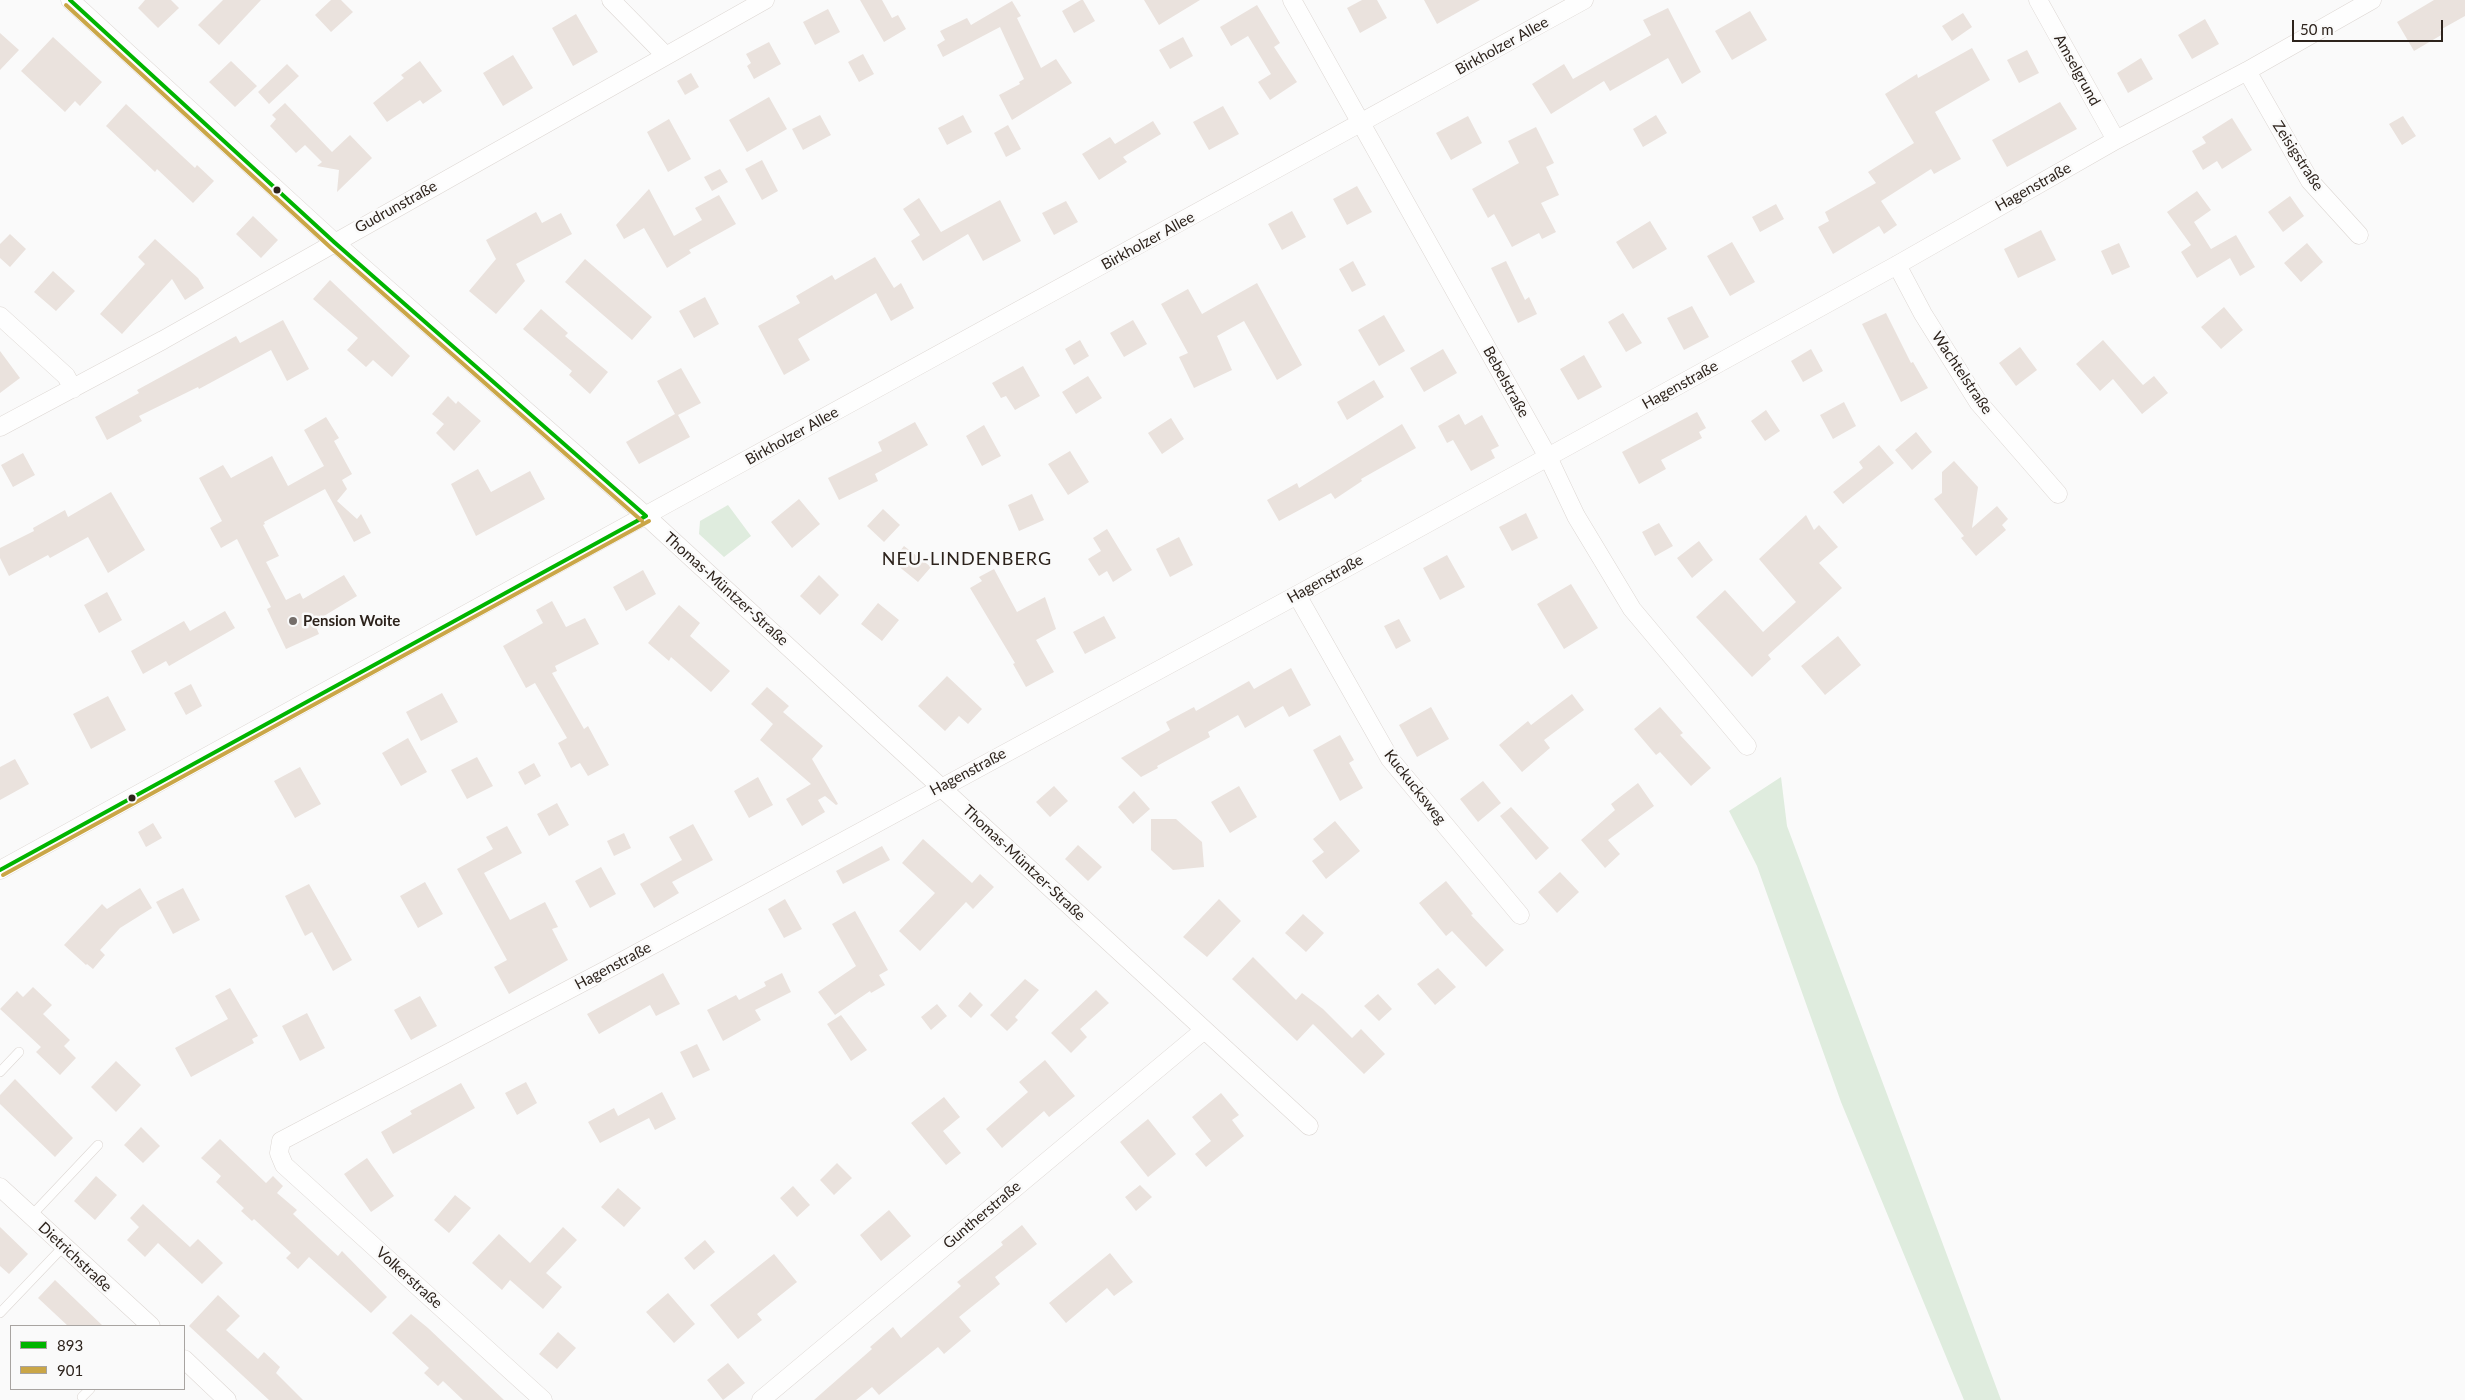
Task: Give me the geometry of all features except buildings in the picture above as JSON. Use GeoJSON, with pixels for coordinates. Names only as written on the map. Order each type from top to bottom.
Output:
{"type":"FeatureCollection","features":[{"type":"Feature","properties":{"kind":"street","name":"Thomas-Müntzer-Straße"},"geometry":{"type":"LineString","coordinates":[[70,0],[334,242],[646,516],[1308,1126]]}},
{"type":"Feature","properties":{"kind":"street"},"geometry":{"type":"LineString","coordinates":[[611,0],[665,55]]}},
{"type":"Feature","properties":{"kind":"street","name":"Gudrunstraße"},"geometry":{"type":"LineString","coordinates":[[0,427],[73,389],[765,0]]}},
{"type":"Feature","properties":{"kind":"street","name":"Bebelstraße"},"geometry":{"type":"LineString","coordinates":[[1292,0],[1548,457],[1576,516],[1632,609],[1747,746]]}},
{"type":"Feature","properties":{"kind":"street","name":"Birkholzer Allee"},"geometry":{"type":"LineString","coordinates":[[0,870],[1584,0]]}},
{"type":"Feature","properties":{"kind":"street","name":"Amselgrund"},"geometry":{"type":"LineString","coordinates":[[2038,0],[2116,140]]}},
{"type":"Feature","properties":{"kind":"street","name":"Hagenstraße"},"geometry":{"type":"LineString","coordinates":[[279,1153],[281,1141],[599,974],[941,786],[1297,595],[1897,265],[2116,140],[2247,71],[2372,0]]}},
{"type":"Feature","properties":{"kind":"street","name":"Zeisigstraße"},"geometry":{"type":"LineString","coordinates":[[2247,71],[2310,181],[2359,235]]}},
{"type":"Feature","properties":{"kind":"street","name":"Wachtelstraße"},"geometry":{"type":"LineString","coordinates":[[1897,265],[1923,314],[1978,402],[2058,494]]}},
{"type":"Feature","properties":{"kind":"street"},"geometry":{"type":"LineString","coordinates":[[0,316],[66,376],[73,389]]}},
{"type":"Feature","properties":{"kind":"street","name":"Kuckucksweg"},"geometry":{"type":"LineString","coordinates":[[1297,595],[1390,759],[1520,915]]}},
{"type":"Feature","properties":{"kind":"street","name":"Guntherstraße"},"geometry":{"type":"LineString","coordinates":[[761,1400],[1204,1031]]}},
{"type":"Feature","properties":{"kind":"street","name":"Volkerstraße"},"geometry":{"type":"LineString","coordinates":[[279,1153],[284,1165],[543,1400]]}},
{"type":"Feature","properties":{"kind":"street","name":"Dietrichstraße"},"geometry":{"type":"LineString","coordinates":[[0,1187],[149,1325]]}},
{"type":"Feature","properties":{"kind":"street"},"geometry":{"type":"LineString","coordinates":[[185,1360],[227,1400]]}},
{"type":"Feature","properties":{"kind":"lane"},"geometry":{"type":"LineString","coordinates":[[0,1072],[19,1052]]}},
{"type":"Feature","properties":{"kind":"lane"},"geometry":{"type":"LineString","coordinates":[[31,1216],[98,1145]]}},
{"type":"Feature","properties":{"kind":"lane"},"geometry":{"type":"LineString","coordinates":[[0,1312],[64,1246]]}},
{"type":"Feature","properties":{"kind":"lane"},"geometry":{"type":"LineString","coordinates":[[82,1397],[89,1390]]}},
{"type":"Feature","properties":{"kind":"green space"},"geometry":{"type":"Polygon","coordinates":[[[728,505],[751,536],[724,557],[699,534],[700,521],[728,505]]]}},
{"type":"Feature","properties":{"kind":"green space"},"geometry":{"type":"Polygon","coordinates":[[[1781,777],[1787,826],[2001,1400],[1964,1400],[1841,1102],[1757,866],[1729,811],[1781,777]]]}},
{"type":"Feature","properties":{"kind":"transit line","name":"893"},"geometry":{"type":"LineString","coordinates":[[70,0],[334,242],[646,516]]}},
{"type":"Feature","properties":{"kind":"transit line","name":"901"},"geometry":{"type":"LineString","coordinates":[[66,5],[330,247],[642,521]]}},
{"type":"Feature","properties":{"kind":"transit line","name":"893"},"geometry":{"type":"LineString","coordinates":[[0,870],[646,516]]}},
{"type":"Feature","properties":{"kind":"transit line","name":"901"},"geometry":{"type":"LineString","coordinates":[[3,875],[649,521]]}},
{"type":"Feature","properties":{"kind":"place","name":"Pension Woite"},"geometry":{"type":"Point","coordinates":[293,621]}},
{"type":"Feature","properties":{"kind":"district","name":"NEU-LINDENBERG"},"geometry":{"type":"Point","coordinates":[967,559]}}]}
